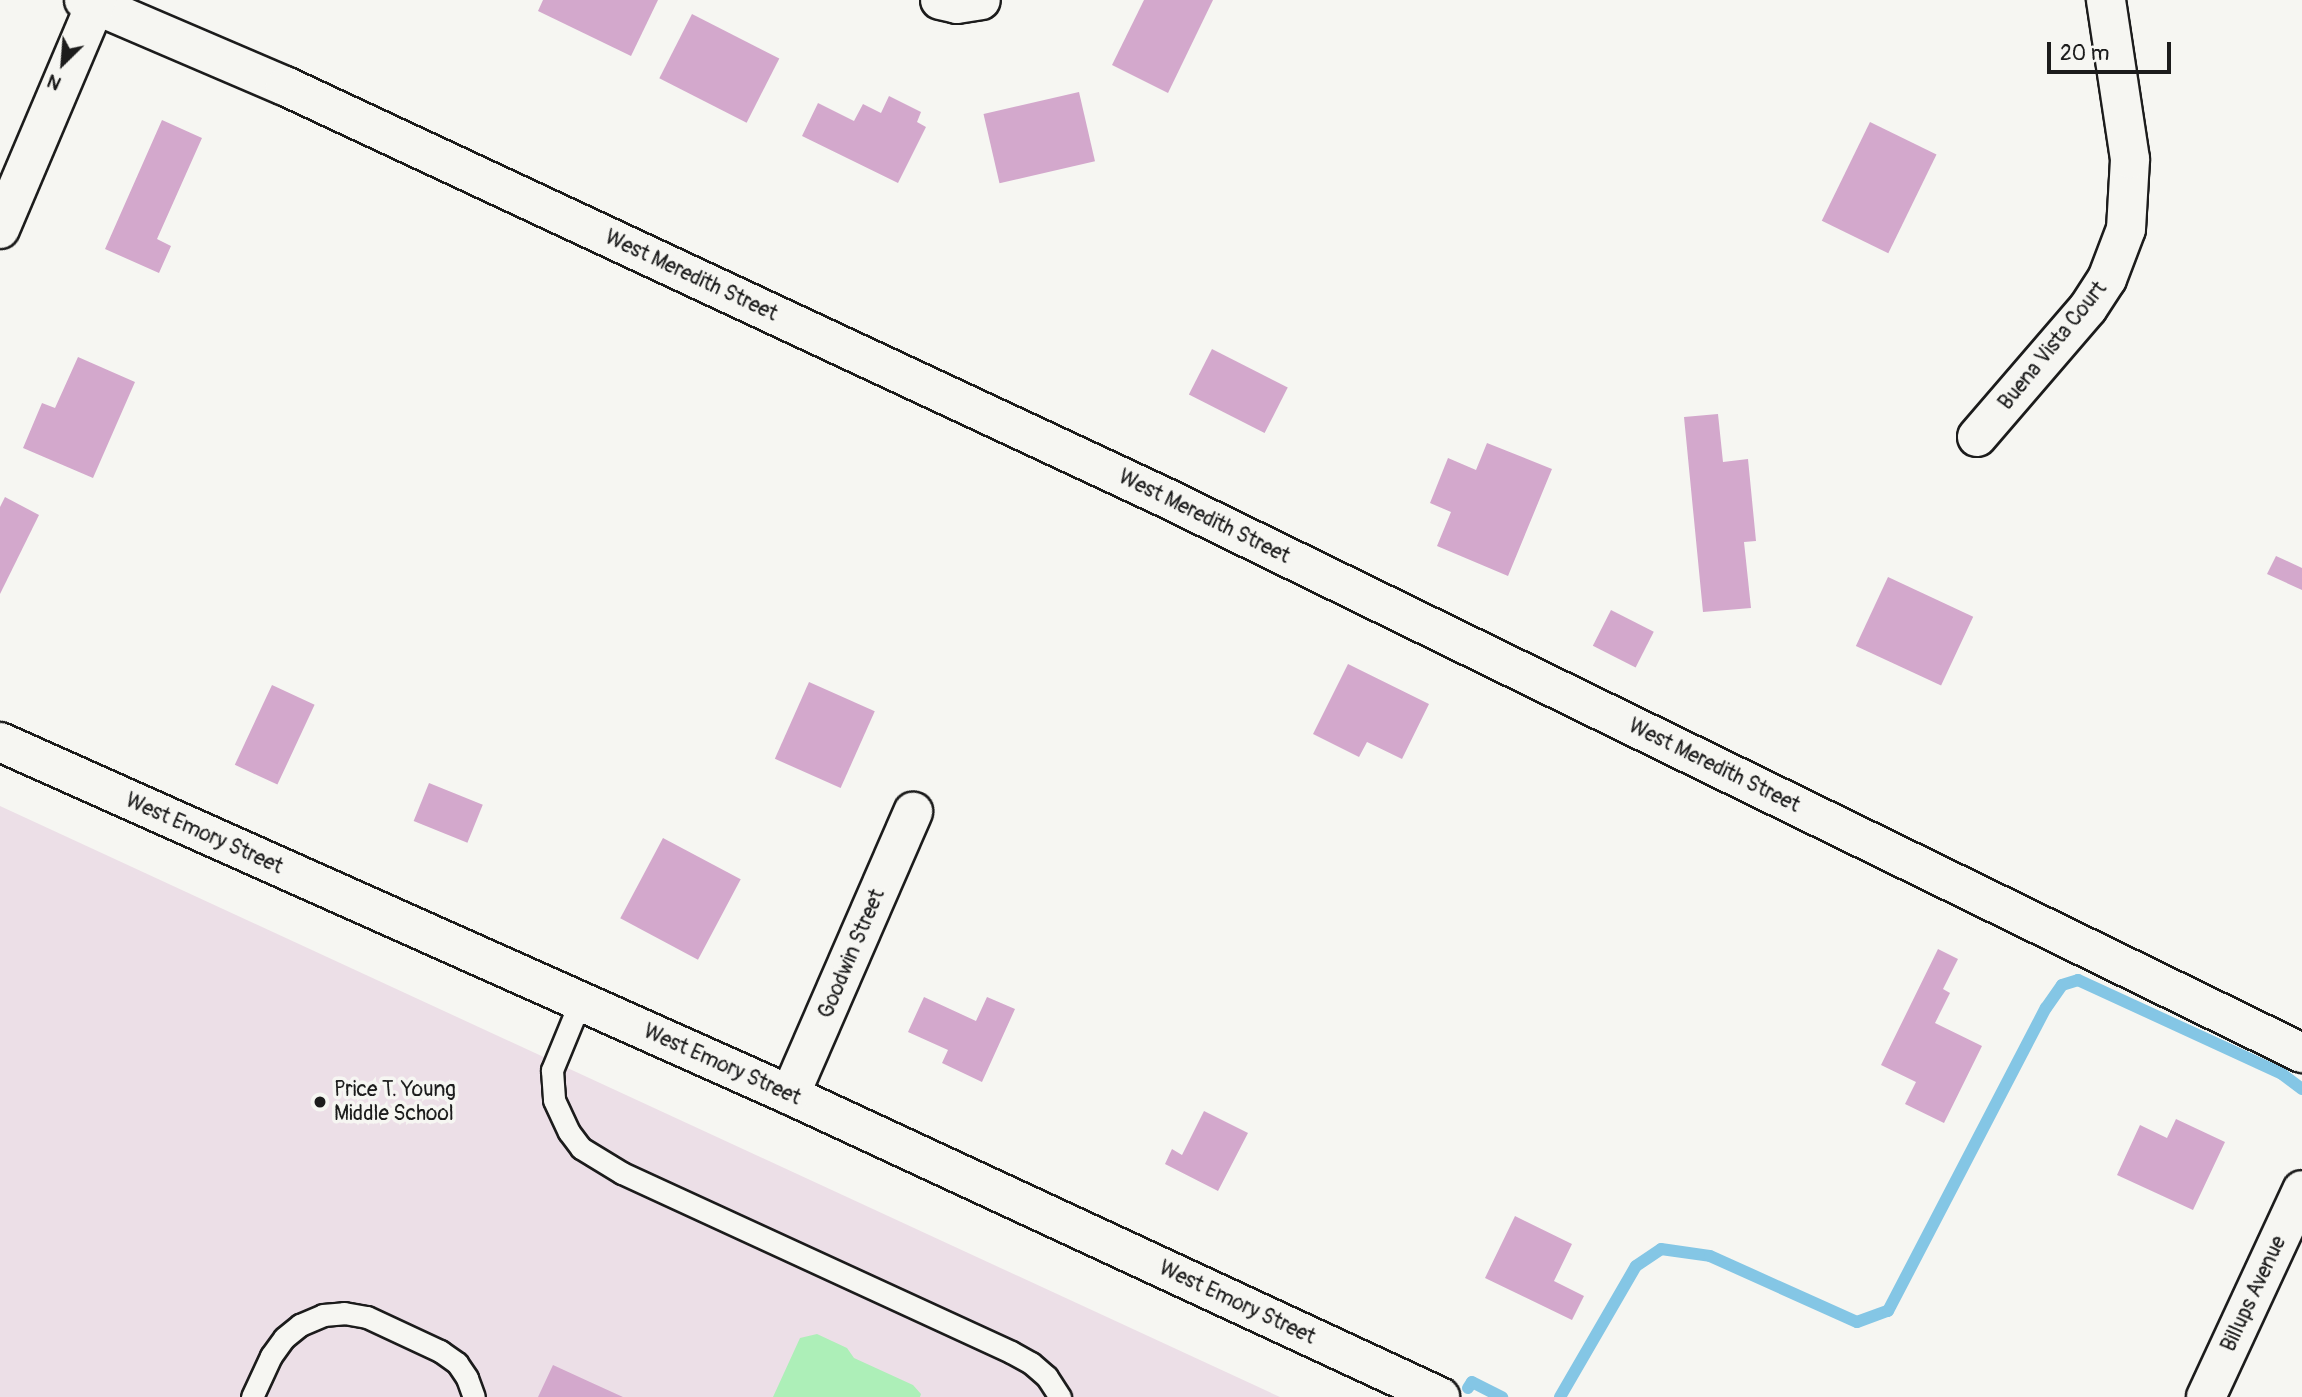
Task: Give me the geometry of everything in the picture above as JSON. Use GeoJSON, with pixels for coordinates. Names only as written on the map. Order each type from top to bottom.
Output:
{"type":"FeatureCollection","features":[{"type":"Feature","properties":{"kind":"street"},"geometry":{"type":"LineString","coordinates":[[940,0],[957,4],[981,0]]}},
{"type":"Feature","properties":{"kind":"street","name":"Buena Vista Court"},"geometry":{"type":"LineString","coordinates":[[1978,437],[2088,308],[2107,279],[2126,229],[2130,159],[2106,0]]}},
{"type":"Feature","properties":{"kind":"street"},"geometry":{"type":"LineString","coordinates":[[0,229],[92,2]]}},
{"type":"Feature","properties":{"kind":"street","name":"West Meredith Street"},"geometry":{"type":"LineString","coordinates":[[92,2],[285,86],[1164,497],[2302,1053]]}},
{"type":"Feature","properties":{"kind":"street","name":"West Emory Street"},"geometry":{"type":"LineString","coordinates":[[0,742],[790,1095],[1440,1397]]}},
{"type":"Feature","properties":{"kind":"street","name":"Goodwin Street"},"geometry":{"type":"LineString","coordinates":[[790,1095],[913,812]]}},
{"type":"Feature","properties":{"kind":"street","name":"Billups Avenue"},"geometry":{"type":"LineString","coordinates":[[2206,1397],[2302,1190]]}},
{"type":"Feature","properties":{"kind":"lane"},"geometry":{"type":"LineString","coordinates":[[580,1002],[552,1070],[555,1100],[569,1132],[581,1148],[622,1173],[1011,1352],[1031,1363],[1047,1377],[1060,1397]]}},
{"type":"Feature","properties":{"kind":"lane"},"geometry":{"type":"LineString","coordinates":[[252,1397],[271,1356],[284,1338],[300,1325],[323,1315],[344,1313],[367,1317],[440,1351],[457,1363],[467,1378],[474,1397]]}},
{"type":"Feature","properties":{"kind":"shaded area","name":"Price T. Young Middle School"},"geometry":{"type":"Polygon","coordinates":[[[0,806],[1280,1397],[0,1397],[0,806]]]}},
{"type":"Feature","properties":{"kind":"green space"},"geometry":{"type":"Polygon","coordinates":[[[817,1334],[847,1348],[854,1358],[913,1385],[921,1394],[920,1397],[773,1397],[800,1338],[817,1334]]]}},
{"type":"Feature","properties":{"kind":"building"},"geometry":{"type":"Polygon","coordinates":[[[543,0],[658,0],[631,56],[538,11],[543,0]]]}},
{"type":"Feature","properties":{"kind":"building"},"geometry":{"type":"Polygon","coordinates":[[[1144,0],[1213,0],[1168,93],[1112,65],[1144,0]]]}},
{"type":"Feature","properties":{"kind":"building"},"geometry":{"type":"Polygon","coordinates":[[[692,14],[779,58],[747,123],[659,78],[692,14]]]}},
{"type":"Feature","properties":{"kind":"building"},"geometry":{"type":"Polygon","coordinates":[[[1079,92],[1095,161],[999,183],[984,114],[1079,92]]]}},
{"type":"Feature","properties":{"kind":"building"},"geometry":{"type":"Polygon","coordinates":[[[889,96],[921,112],[917,122],[926,127],[898,183],[802,136],[818,103],[854,121],[863,104],[881,113],[889,96]]]}},
{"type":"Feature","properties":{"kind":"building"},"geometry":{"type":"Polygon","coordinates":[[[162,120],[202,138],[157,239],[171,246],[159,273],[105,249],[162,120]]]}},
{"type":"Feature","properties":{"kind":"building"},"geometry":{"type":"Polygon","coordinates":[[[1870,122],[1937,154],[1888,253],[1822,221],[1870,122]]]}},
{"type":"Feature","properties":{"kind":"building"},"geometry":{"type":"Polygon","coordinates":[[[1212,349],[1288,388],[1265,433],[1189,394],[1212,349]]]}},
{"type":"Feature","properties":{"kind":"building"},"geometry":{"type":"Polygon","coordinates":[[[78,357],[135,382],[93,478],[23,448],[42,403],[55,408],[78,357]]]}},
{"type":"Feature","properties":{"kind":"building"},"geometry":{"type":"Polygon","coordinates":[[[1718,414],[1723,462],[1748,459],[1756,541],[1744,542],[1751,608],[1703,612],[1684,417],[1718,414]]]}},
{"type":"Feature","properties":{"kind":"building"},"geometry":{"type":"Polygon","coordinates":[[[1487,443],[1552,469],[1508,576],[1437,546],[1451,512],[1430,503],[1448,458],[1476,470],[1487,443]]]}},
{"type":"Feature","properties":{"kind":"building"},"geometry":{"type":"Polygon","coordinates":[[[5,497],[39,515],[0,594],[0,507],[5,497]]]}},
{"type":"Feature","properties":{"kind":"building"},"geometry":{"type":"Polygon","coordinates":[[[2276,556],[2302,568],[2302,590],[2267,574],[2276,556]]]}},
{"type":"Feature","properties":{"kind":"building"},"geometry":{"type":"Polygon","coordinates":[[[1888,577],[1973,617],[1941,686],[1856,646],[1888,577]]]}},
{"type":"Feature","properties":{"kind":"building"},"geometry":{"type":"Polygon","coordinates":[[[1611,610],[1654,632],[1636,667],[1593,646],[1611,610]]]}},
{"type":"Feature","properties":{"kind":"building"},"geometry":{"type":"Polygon","coordinates":[[[1348,664],[1429,704],[1402,759],[1367,742],[1359,757],[1313,734],[1348,664]]]}},
{"type":"Feature","properties":{"kind":"building"},"geometry":{"type":"Polygon","coordinates":[[[809,682],[875,711],[841,788],[775,759],[809,682]]]}},
{"type":"Feature","properties":{"kind":"building"},"geometry":{"type":"Polygon","coordinates":[[[272,685],[315,705],[277,785],[235,765],[272,685]]]}},
{"type":"Feature","properties":{"kind":"building"},"geometry":{"type":"Polygon","coordinates":[[[429,783],[483,805],[467,843],[414,821],[429,783]]]}},
{"type":"Feature","properties":{"kind":"building"},"geometry":{"type":"Polygon","coordinates":[[[663,838],[741,879],[698,960],[620,918],[663,838]]]}},
{"type":"Feature","properties":{"kind":"building"},"geometry":{"type":"Polygon","coordinates":[[[1938,949],[1958,959],[1943,989],[1950,993],[1935,1023],[1982,1046],[1944,1123],[1905,1104],[1916,1082],[1881,1065],[1938,949]]]}},
{"type":"Feature","properties":{"kind":"building"},"geometry":{"type":"Polygon","coordinates":[[[924,997],[976,1021],[987,997],[1015,1009],[982,1082],[942,1063],[948,1050],[908,1032],[924,997]]]}},
{"type":"Feature","properties":{"kind":"building"},"geometry":{"type":"Polygon","coordinates":[[[1204,1111],[1248,1133],[1218,1191],[1165,1164],[1172,1149],[1182,1155],[1204,1111]]]}},
{"type":"Feature","properties":{"kind":"building"},"geometry":{"type":"Polygon","coordinates":[[[2176,1119],[2225,1142],[2193,1210],[2117,1175],[2140,1125],[2167,1138],[2176,1119]]]}},
{"type":"Feature","properties":{"kind":"building"},"geometry":{"type":"Polygon","coordinates":[[[1515,1216],[1572,1244],[1554,1281],[1584,1296],[1572,1320],[1485,1278],[1515,1216]]]}},
{"type":"Feature","properties":{"kind":"building"},"geometry":{"type":"Polygon","coordinates":[[[553,1365],[590,1382],[623,1397],[538,1397],[553,1365]]]}},
{"type":"Feature","properties":{"kind":"waterway"},"geometry":{"type":"LineString","coordinates":[[1560,1397],[1636,1266],[1661,1249],[1710,1256],[1857,1322],[1888,1311],[2046,1008],[2062,985],[2078,980],[2282,1074],[2302,1089]]}},
{"type":"Feature","properties":{"kind":"waterway"},"geometry":{"type":"LineString","coordinates":[[1468,1388],[1472,1382],[1502,1397]]}},
{"type":"Feature","properties":{"kind":"place","name":"Price T. Young Middle School"},"geometry":{"type":"Point","coordinates":[320,1102]}}]}
